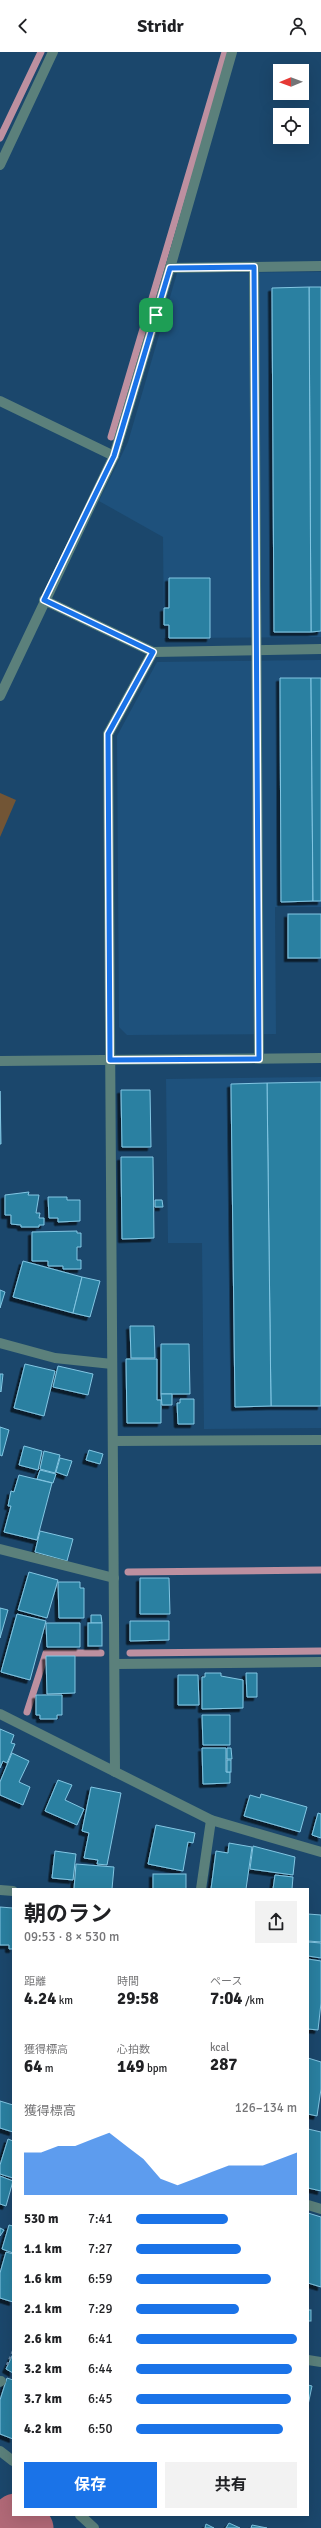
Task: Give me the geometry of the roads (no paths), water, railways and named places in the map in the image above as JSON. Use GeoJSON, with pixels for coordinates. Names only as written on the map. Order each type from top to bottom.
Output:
{"type":"FeatureCollection","features":[{"type":"Feature","properties":{"kind":"street"},"geometry":{"type":"LineString","coordinates":[[0,165],[53,52]]}},
{"type":"Feature","properties":{"kind":"street"},"geometry":{"type":"LineString","coordinates":[[0,696],[44,600],[114,456],[232,52]]}},
{"type":"Feature","properties":{"kind":"street"},"geometry":{"type":"LineString","coordinates":[[170,268],[321,266]]}},
{"type":"Feature","properties":{"kind":"street"},"geometry":{"type":"LineString","coordinates":[[254,267],[259,1059]]}},
{"type":"Feature","properties":{"kind":"street"},"geometry":{"type":"LineString","coordinates":[[0,401],[114,456]]}},
{"type":"Feature","properties":{"kind":"street"},"geometry":{"type":"LineString","coordinates":[[44,600],[153,652],[321,649]]}},
{"type":"Feature","properties":{"kind":"street"},"geometry":{"type":"LineString","coordinates":[[116,1772],[108,734],[153,652]]}},
{"type":"Feature","properties":{"kind":"street"},"geometry":{"type":"LineString","coordinates":[[0,1061],[321,1058]]}},
{"type":"Feature","properties":{"kind":"street"},"geometry":{"type":"LineString","coordinates":[[0,1343],[55,1358],[112,1364]]}},
{"type":"Feature","properties":{"kind":"street"},"geometry":{"type":"LineString","coordinates":[[113,1441],[321,1440]]}},
{"type":"Feature","properties":{"kind":"street"},"geometry":{"type":"LineString","coordinates":[[0,1549],[114,1578]]}},
{"type":"Feature","properties":{"kind":"street"},"geometry":{"type":"LineString","coordinates":[[115,1664],[321,1662]]}},
{"type":"Feature","properties":{"kind":"street"},"geometry":{"type":"LineString","coordinates":[[0,1714],[211,1820],[321,1852]]}},
{"type":"Feature","properties":{"kind":"street"},"geometry":{"type":"LineString","coordinates":[[201,1888],[211,1820]]}},
{"type":"Feature","properties":{"kind":"street"},"geometry":{"type":"LineString","coordinates":[[0,1890],[12,1892]]}},
{"type":"Feature","properties":{"kind":"street"},"geometry":{"type":"LineString","coordinates":[[309,2206],[321,2209]]}},
{"type":"Feature","properties":{"kind":"street"},"geometry":{"type":"LineString","coordinates":[[309,2360],[321,2362]]}},
{"type":"Feature","properties":{"kind":"street"},"geometry":{"type":"LineString","coordinates":[[0,2451],[12,2460]]}},
{"type":"Feature","properties":{"kind":"street"},"geometry":{"type":"LineString","coordinates":[[81,2516],[94,2528]]}},
{"type":"Feature","properties":{"kind":"waterway"},"geometry":{"type":"LineString","coordinates":[[0,138],[41,52]]}},
{"type":"Feature","properties":{"kind":"waterway"},"geometry":{"type":"LineString","coordinates":[[111,437],[225,52]]}},
{"type":"Feature","properties":{"kind":"waterway"},"geometry":{"type":"LineString","coordinates":[[128,1572],[321,1570]]}},
{"type":"Feature","properties":{"kind":"waterway"},"geometry":{"type":"LineString","coordinates":[[130,1653],[321,1651]]}},
{"type":"Feature","properties":{"kind":"waterway"},"geometry":{"type":"LineString","coordinates":[[27,1712],[46,1653],[101,1653]]}},
{"type":"Feature","properties":{"kind":"waterway"},"geometry":{"type":"LineString","coordinates":[[16,2516],[32,2528]]}}]}
